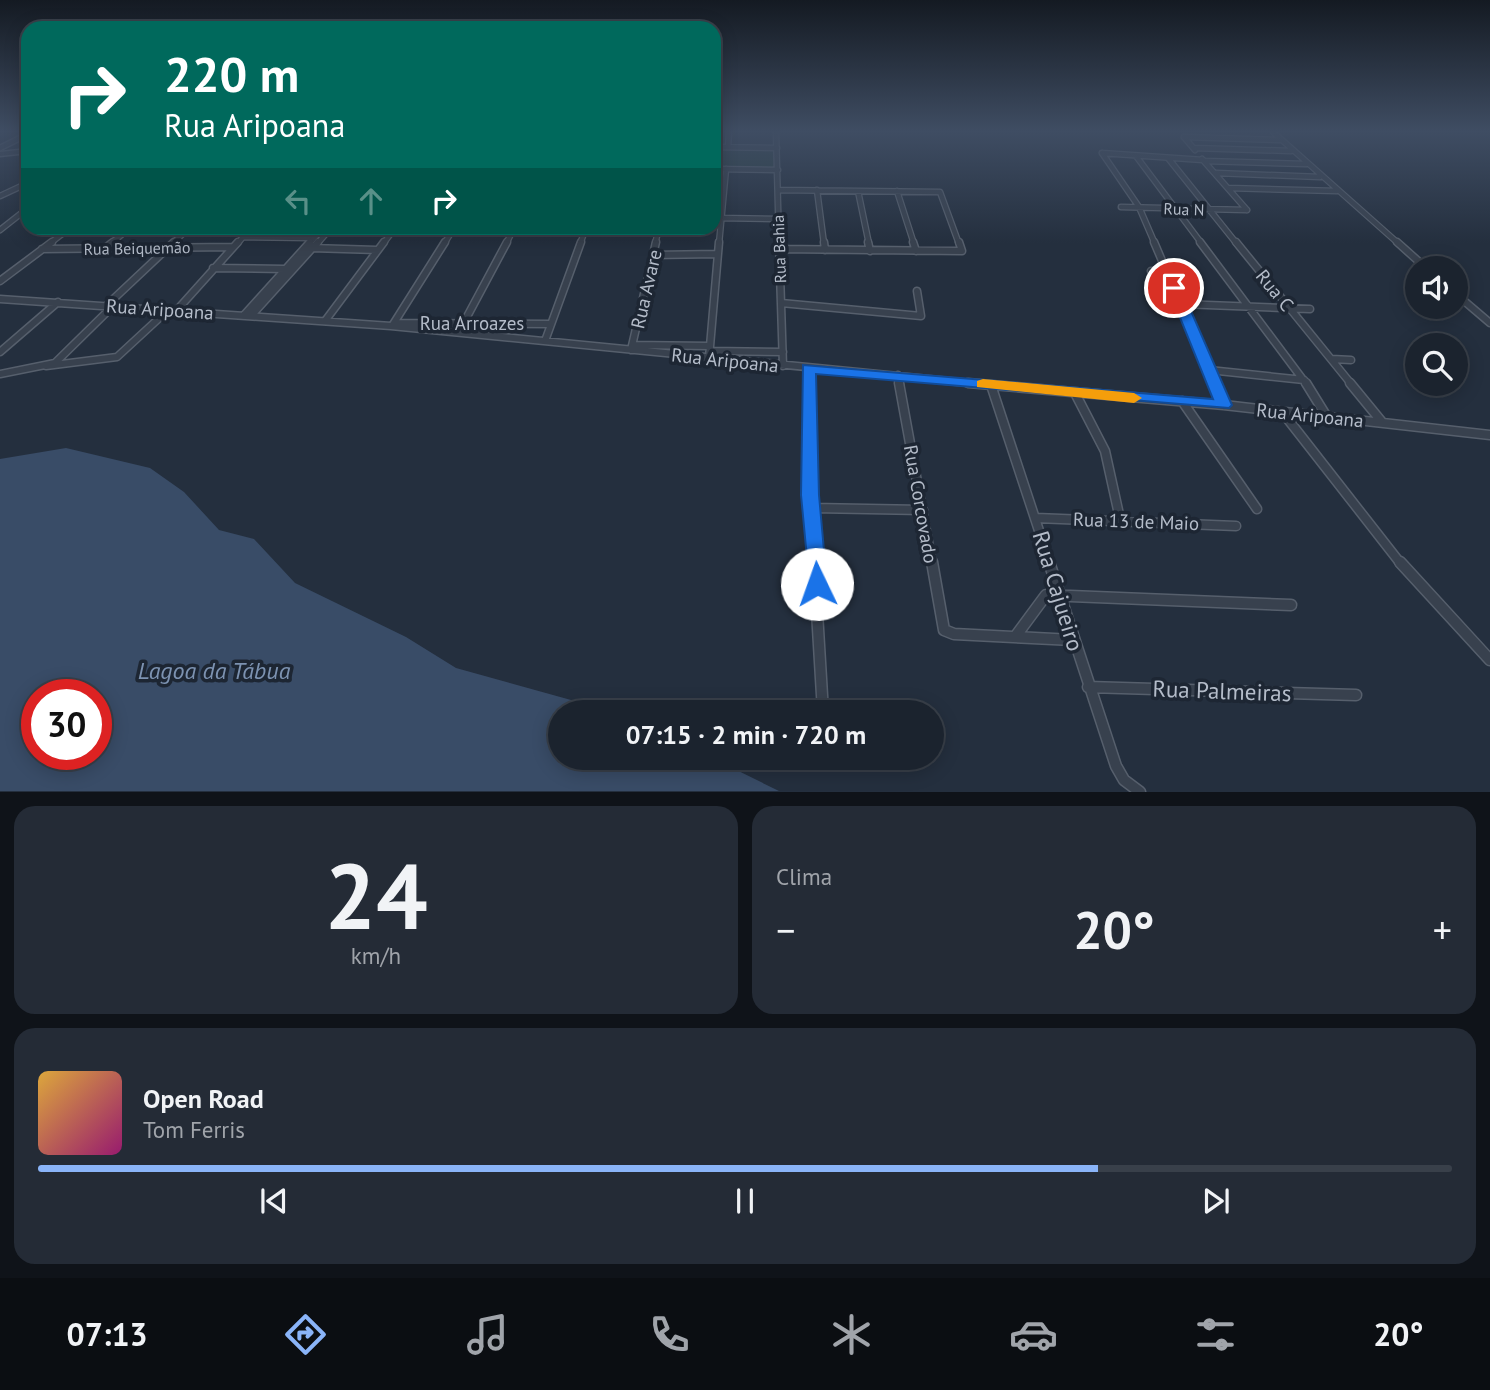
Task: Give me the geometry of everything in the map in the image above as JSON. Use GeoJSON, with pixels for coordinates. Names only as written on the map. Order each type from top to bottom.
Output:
{"type":"FeatureCollection","features":[{"type":"Feature","properties":{"kind":"street"},"geometry":{"type":"LineString","coordinates":[[721,169],[778,170]]}},
{"type":"Feature","properties":{"kind":"street"},"geometry":{"type":"LineString","coordinates":[[721,204],[726,169]]}},
{"type":"Feature","properties":{"kind":"street"},"geometry":{"type":"LineString","coordinates":[[1113,169],[1139,207],[1224,405]]}},
{"type":"Feature","properties":{"kind":"street"},"geometry":{"type":"LineString","coordinates":[[1145,169],[1304,380],[1327,417]]}},
{"type":"Feature","properties":{"kind":"street","name":"Rua C"},"geometry":{"type":"LineString","coordinates":[[1177,169],[1382,422]]}},
{"type":"Feature","properties":{"kind":"street"},"geometry":{"type":"LineString","coordinates":[[1212,169],[1228,188],[1337,191]]}},
{"type":"Feature","properties":{"kind":"street"},"geometry":{"type":"LineString","coordinates":[[1312,169],[1412,256]]}},
{"type":"Feature","properties":{"kind":"street","name":"Rua Bahia"},"geometry":{"type":"LineString","coordinates":[[778,170],[783,366]]}},
{"type":"Feature","properties":{"kind":"street"},"geometry":{"type":"LineString","coordinates":[[1216,173],[1321,177]]}},
{"type":"Feature","properties":{"kind":"street"},"geometry":{"type":"LineString","coordinates":[[0,196],[21,186]]}},
{"type":"Feature","properties":{"kind":"street","name":"Rua N"},"geometry":{"type":"LineString","coordinates":[[1121,207],[1247,210],[1228,188]]}},
{"type":"Feature","properties":{"kind":"street"},"geometry":{"type":"LineString","coordinates":[[778,190],[940,192],[962,251],[779,250]]}},
{"type":"Feature","properties":{"kind":"street"},"geometry":{"type":"LineString","coordinates":[[817,190],[825,250]]}},
{"type":"Feature","properties":{"kind":"street"},"geometry":{"type":"LineString","coordinates":[[858,191],[870,251]]}},
{"type":"Feature","properties":{"kind":"street"},"geometry":{"type":"LineString","coordinates":[[897,191],[916,251]]}},
{"type":"Feature","properties":{"kind":"street"},"geometry":{"type":"LineString","coordinates":[[0,230],[21,214]]}},
{"type":"Feature","properties":{"kind":"street"},"geometry":{"type":"LineString","coordinates":[[721,218],[778,219]]}},
{"type":"Feature","properties":{"kind":"street"},"geometry":{"type":"LineString","coordinates":[[0,281],[61,235]]}},
{"type":"Feature","properties":{"kind":"street"},"geometry":{"type":"LineString","coordinates":[[105,248],[121,235]]}},
{"type":"Feature","properties":{"kind":"street"},"geometry":{"type":"LineString","coordinates":[[46,366],[58,360],[181,235]]}},
{"type":"Feature","properties":{"kind":"street"},"geometry":{"type":"LineString","coordinates":[[247,315],[298,263],[318,235]]}},
{"type":"Feature","properties":{"kind":"street"},"geometry":{"type":"LineString","coordinates":[[247,315],[287,266],[322,235]]}},
{"type":"Feature","properties":{"kind":"street"},"geometry":{"type":"LineString","coordinates":[[325,321],[389,235]]}},
{"type":"Feature","properties":{"kind":"street"},"geometry":{"type":"LineString","coordinates":[[392,325],[450,235]]}},
{"type":"Feature","properties":{"kind":"street"},"geometry":{"type":"LineString","coordinates":[[458,333],[510,235]]}},
{"type":"Feature","properties":{"kind":"street"},"geometry":{"type":"LineString","coordinates":[[545,341],[583,235]]}},
{"type":"Feature","properties":{"kind":"street","name":"Rua Avare"},"geometry":{"type":"LineString","coordinates":[[632,348],[657,235]]}},
{"type":"Feature","properties":{"kind":"street"},"geometry":{"type":"LineString","coordinates":[[709,352],[718,235]]}},
{"type":"Feature","properties":{"kind":"street"},"geometry":{"type":"LineString","coordinates":[[0,374],[117,357],[173,310],[242,237],[377,250]]}},
{"type":"Feature","properties":{"kind":"street","name":"Rua Beiquemão"},"geometry":{"type":"LineString","coordinates":[[42,249],[233,247]]}},
{"type":"Feature","properties":{"kind":"street"},"geometry":{"type":"LineString","coordinates":[[653,255],[717,254]]}},
{"type":"Feature","properties":{"kind":"street"},"geometry":{"type":"LineString","coordinates":[[213,268],[287,266],[298,263]]}},
{"type":"Feature","properties":{"kind":"street"},"geometry":{"type":"LineString","coordinates":[[1151,271],[1167,272]]}},
{"type":"Feature","properties":{"kind":"street"},"geometry":{"type":"LineString","coordinates":[[781,303],[921,316],[918,291]]}},
{"type":"Feature","properties":{"kind":"street","name":"Rua Aripoana"},"geometry":{"type":"LineString","coordinates":[[1,300],[392,325],[545,341],[709,352],[808,369],[1224,405],[1490,435]]}},
{"type":"Feature","properties":{"kind":"street"},"geometry":{"type":"LineString","coordinates":[[0,352],[58,302]]}},
{"type":"Feature","properties":{"kind":"street"},"geometry":{"type":"LineString","coordinates":[[1181,304],[1310,309]]}},
{"type":"Feature","properties":{"kind":"street"},"geometry":{"type":"LineString","coordinates":[[1468,304],[1490,323]]}},
{"type":"Feature","properties":{"kind":"street","name":"Rua Arroazes"},"geometry":{"type":"LineString","coordinates":[[392,325],[551,324]]}},
{"type":"Feature","properties":{"kind":"street"},"geometry":{"type":"LineString","coordinates":[[632,348],[783,352]]}},
{"type":"Feature","properties":{"kind":"street"},"geometry":{"type":"LineString","coordinates":[[1332,359],[1351,360]]}},
{"type":"Feature","properties":{"kind":"street"},"geometry":{"type":"LineString","coordinates":[[808,369],[810,495],[813,508],[822,700]]}},
{"type":"Feature","properties":{"kind":"street"},"geometry":{"type":"LineString","coordinates":[[1209,370],[1304,380]]}},
{"type":"Feature","properties":{"kind":"street","name":"Rua Corcovado"},"geometry":{"type":"LineString","coordinates":[[898,375],[942,627],[946,632],[1015,637]]}},
{"type":"Feature","properties":{"kind":"street","name":"Rua Cajueiro"},"geometry":{"type":"LineString","coordinates":[[991,385],[1115,766],[1138,791]]}},
{"type":"Feature","properties":{"kind":"street"},"geometry":{"type":"LineString","coordinates":[[1075,393],[1105,451],[1120,519]]}},
{"type":"Feature","properties":{"kind":"street"},"geometry":{"type":"LineString","coordinates":[[1182,401],[1216,456],[1233,471],[1256,509]]}},
{"type":"Feature","properties":{"kind":"street"},"geometry":{"type":"LineString","coordinates":[[1283,413],[1406,570],[1490,660]]}},
{"type":"Feature","properties":{"kind":"street"},"geometry":{"type":"LineString","coordinates":[[813,508],[923,510]]}},
{"type":"Feature","properties":{"kind":"street","name":"Rua 13 de Maio"},"geometry":{"type":"LineString","coordinates":[[1036,518],[1120,519],[1236,526]]}},
{"type":"Feature","properties":{"kind":"street"},"geometry":{"type":"LineString","coordinates":[[1015,637],[1041,598],[1059,594],[1291,605]]}},
{"type":"Feature","properties":{"kind":"street"},"geometry":{"type":"LineString","coordinates":[[1015,637],[1073,640]]}},
{"type":"Feature","properties":{"kind":"street","name":"Rua Palmeiras"},"geometry":{"type":"LineString","coordinates":[[1088,687],[1356,695]]}},
{"type":"Feature","properties":{"kind":"water","name":"Lagoa da Tábua"},"geometry":{"type":"Polygon","coordinates":[[[66,448],[150,468],[184,492],[219,530],[254,539],[295,583],[406,637],[456,668],[571,700],[548,700],[548,770],[736,770],[779,791],[0,791],[0,459],[66,448]]]}},
{"type":"Feature","properties":{"kind":"slow traffic"},"geometry":{"type":"LineString","coordinates":[[983,384],[1134,398]]}},
{"type":"Feature","properties":{"kind":"route"},"geometry":{"type":"LineString","coordinates":[[817,584],[810,495],[808,369],[1224,405],[1174,288]]}}]}
